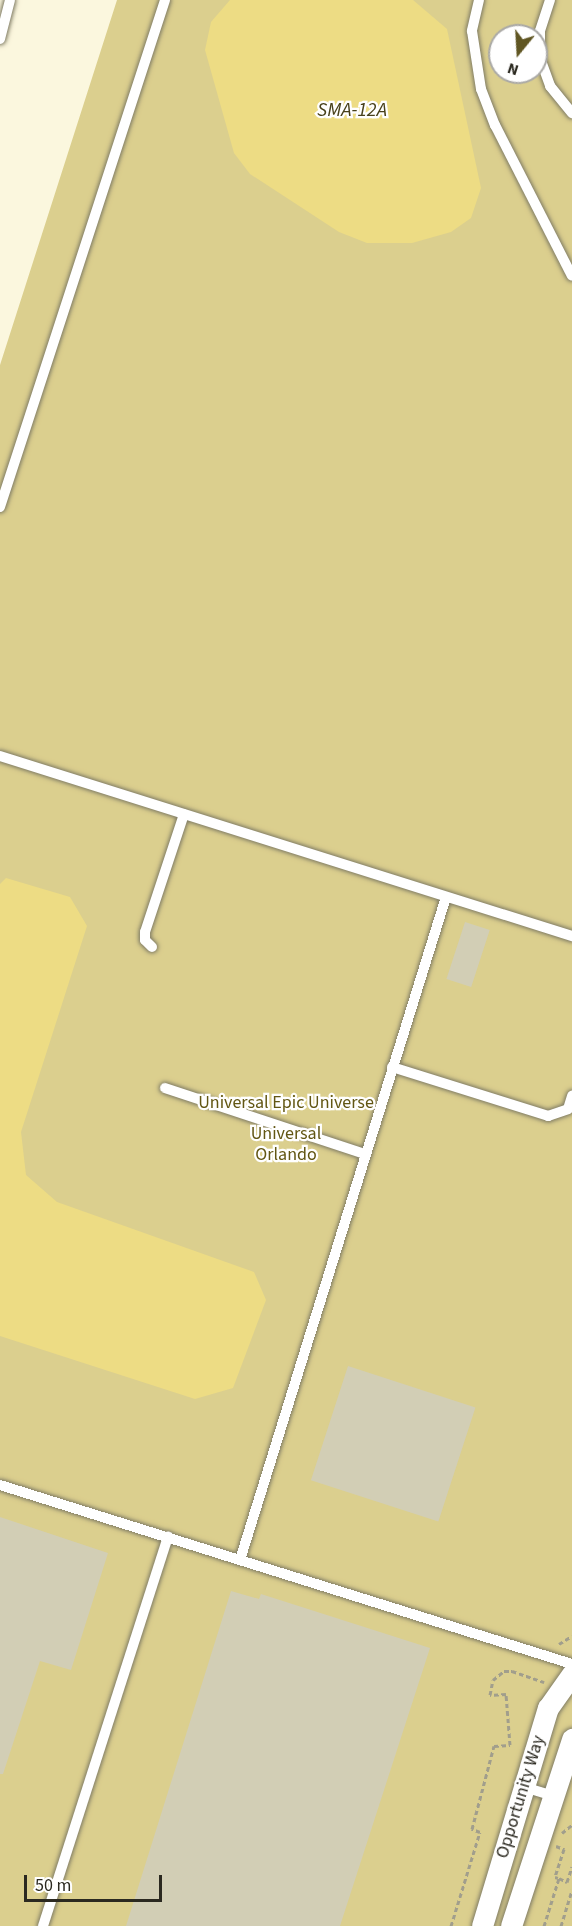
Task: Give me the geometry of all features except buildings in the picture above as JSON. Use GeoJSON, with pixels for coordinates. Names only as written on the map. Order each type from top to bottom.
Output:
{"type":"FeatureCollection","features":[{"type":"Feature","properties":{"kind":"street","name":"Opportunity Way"},"geometry":{"type":"LineString","coordinates":[[482,1926],[549,1708],[568,1680]]}},
{"type":"Feature","properties":{"kind":"street","name":"Opportunity Way"},"geometry":{"type":"LineString","coordinates":[[512,1926],[572,1739]]}},
{"type":"Feature","properties":{"kind":"lane"},"geometry":{"type":"LineString","coordinates":[[0,39],[10,0]]}},
{"type":"Feature","properties":{"kind":"lane"},"geometry":{"type":"LineString","coordinates":[[0,507],[165,0]]}},
{"type":"Feature","properties":{"kind":"lane"},"geometry":{"type":"LineString","coordinates":[[478,0],[472,31],[481,89],[495,125],[572,276]]}},
{"type":"Feature","properties":{"kind":"lane"},"geometry":{"type":"LineString","coordinates":[[550,0],[540,31],[540,58],[550,86],[572,113]]}},
{"type":"Feature","properties":{"kind":"lane"},"geometry":{"type":"LineString","coordinates":[[0,756],[572,936]]}},
{"type":"Feature","properties":{"kind":"lane"},"geometry":{"type":"LineString","coordinates":[[152,947],[145,940],[145,932],[184,814]]}},
{"type":"Feature","properties":{"kind":"lane"},"geometry":{"type":"LineString","coordinates":[[240,1560],[446,897]]}},
{"type":"Feature","properties":{"kind":"lane"},"geometry":{"type":"LineString","coordinates":[[392,1067],[548,1116],[568,1109],[572,1096]]}},
{"type":"Feature","properties":{"kind":"lane"},"geometry":{"type":"LineString","coordinates":[[165,1088],[365,1154]]}},
{"type":"Feature","properties":{"kind":"lane"},"geometry":{"type":"LineString","coordinates":[[0,1485],[572,1664]]}},
{"type":"Feature","properties":{"kind":"lane"},"geometry":{"type":"LineString","coordinates":[[43,1926],[168,1538]]}},
{"type":"Feature","properties":{"kind":"lane"},"geometry":{"type":"LineString","coordinates":[[524,1787],[554,1796]]}},
{"type":"Feature","properties":{"kind":"path"},"geometry":{"type":"LineString","coordinates":[[451,1926],[480,1832],[472,1829],[494,1746],[510,1744],[506,1694],[490,1695],[493,1680],[504,1671],[512,1671],[568,1680]]}},
{"type":"Feature","properties":{"kind":"path"},"geometry":{"type":"LineString","coordinates":[[572,1825],[553,1845],[564,1849],[555,1877],[567,1882],[572,1867]]}},
{"type":"Feature","properties":{"kind":"path"},"geometry":{"type":"LineString","coordinates":[[544,1926],[559,1878]]}},
{"type":"Feature","properties":{"kind":"path"},"geometry":{"type":"LineString","coordinates":[[561,1926],[572,1890]]}},
{"type":"Feature","properties":{"kind":"green space","name":"Universal Orlando"},"geometry":{"type":"Polygon","coordinates":[[[117,0],[572,0],[572,1926],[0,1926],[0,365],[117,0]]]}},
{"type":"Feature","properties":{"kind":"water","name":"SMA-12A"},"geometry":{"type":"Polygon","coordinates":[[[230,0],[413,0],[447,29],[481,188],[471,218],[451,232],[412,243],[367,243],[339,232],[250,174],[234,153],[205,50],[211,22],[230,0]]]}},
{"type":"Feature","properties":{"kind":"water"},"geometry":{"type":"Polygon","coordinates":[[[6,878],[70,897],[87,926],[21,1132],[26,1175],[57,1202],[254,1272],[266,1300],[233,1388],[195,1399],[0,1336],[0,884],[6,878]]]}},
{"type":"Feature","properties":{"kind":"park label","name":"Universal Epic Universe"},"geometry":{"type":"Point","coordinates":[286,1103]}}]}
